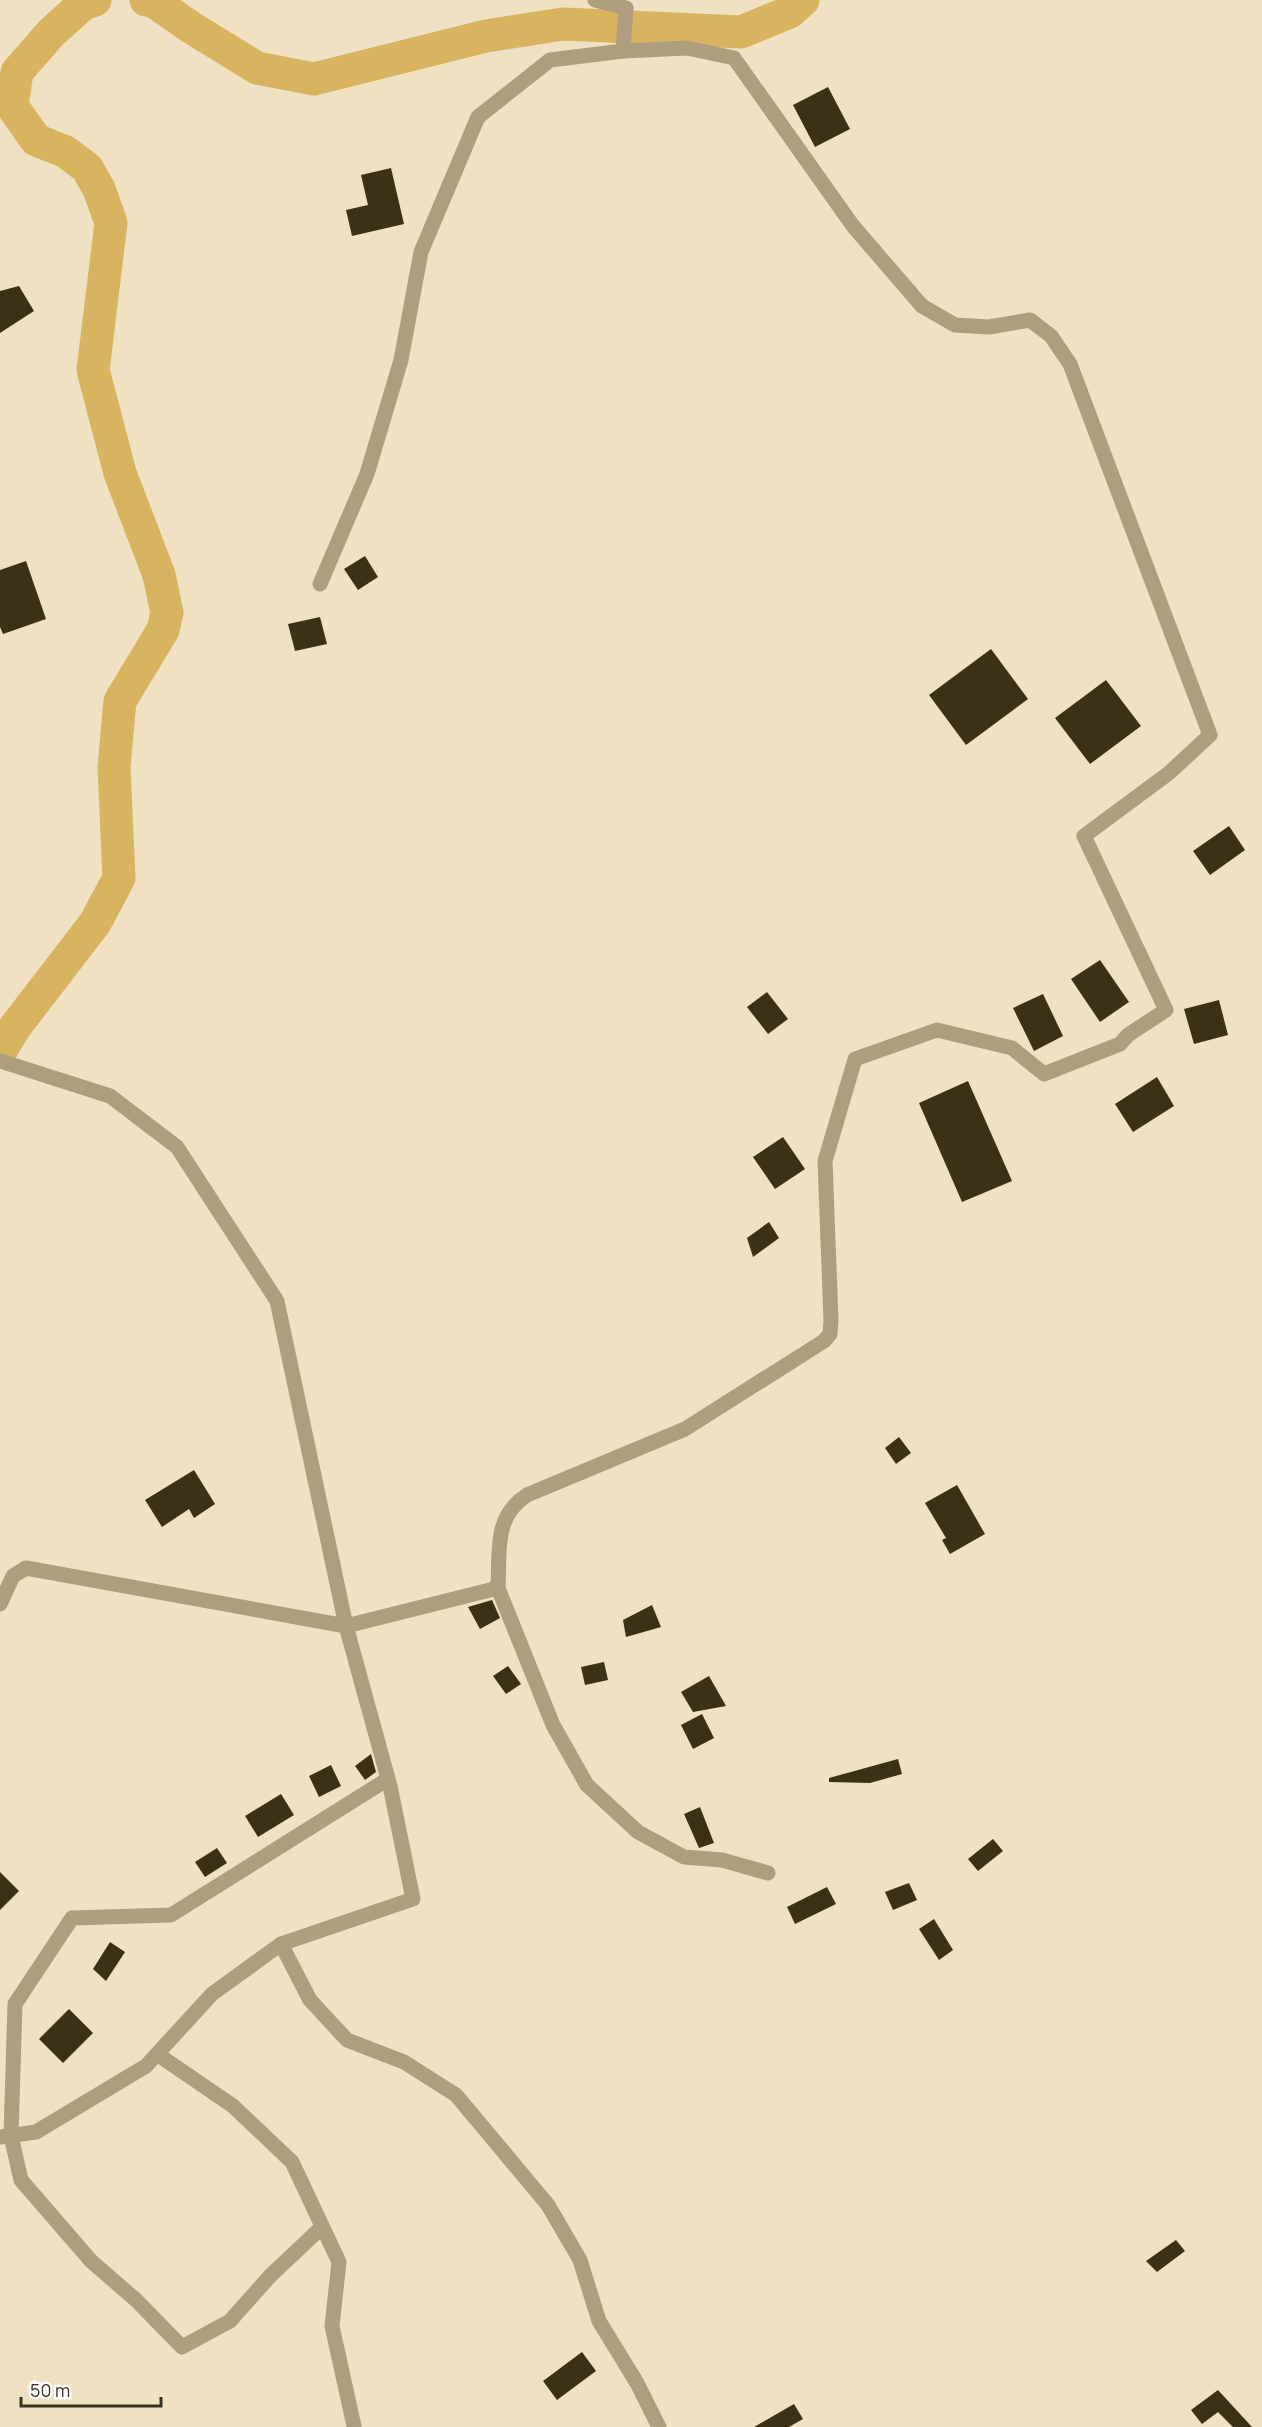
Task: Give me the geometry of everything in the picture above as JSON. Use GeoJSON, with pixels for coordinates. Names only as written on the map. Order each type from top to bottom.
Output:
{"type":"FeatureCollection","features":[{"type":"Feature","properties":{"kind":"street"},"geometry":{"type":"LineString","coordinates":[[595,0],[626,8],[623,51]]}},
{"type":"Feature","properties":{"kind":"street"},"geometry":{"type":"LineString","coordinates":[[320,584],[367,474],[401,360],[421,252],[478,117],[550,60],[623,51],[687,48],[734,58],[853,226],[922,306],[955,325],[989,327],[1030,320],[1051,336],[1070,364],[1210,735],[1169,773],[1084,836],[1166,1010],[1128,1035],[1120,1044],[1044,1074],[1012,1048],[938,1030],[855,1059],[825,1161],[830,1334],[824,1341],[685,1430],[527,1495],[513,1504],[502,1525],[498,1588],[553,1725],[587,1785],[638,1832],[684,1857],[722,1860],[768,1873]]}},
{"type":"Feature","properties":{"kind":"street"},"geometry":{"type":"LineString","coordinates":[[0,1061],[110,1096],[177,1147],[277,1301],[346,1626],[388,1779],[413,1899],[281,1944],[212,1994],[146,2066],[36,2132],[5,2137]]}},
{"type":"Feature","properties":{"kind":"street"},"geometry":{"type":"LineString","coordinates":[[0,1604],[13,1576],[26,1568],[346,1626],[498,1588]]}},
{"type":"Feature","properties":{"kind":"street"},"geometry":{"type":"LineString","coordinates":[[322,2227],[271,2275],[230,2321],[182,2347],[136,2300],[91,2261],[21,2180],[5,2137],[15,2004],[72,1918],[171,1915],[388,1779]]}},
{"type":"Feature","properties":{"kind":"street"},"geometry":{"type":"LineString","coordinates":[[281,1944],[310,2000],[347,2040],[404,2062],[456,2095],[548,2205],[580,2260],[599,2321],[637,2383],[659,2427]]}},
{"type":"Feature","properties":{"kind":"street"},"geometry":{"type":"LineString","coordinates":[[157,2054],[233,2106],[292,2162],[339,2262],[332,2326],[354,2426]]}},
{"type":"Feature","properties":{"kind":"building"},"geometry":{"type":"Polygon","coordinates":[[[828,87],[850,129],[815,147],[793,105],[828,87]]]}},
{"type":"Feature","properties":{"kind":"building"},"geometry":{"type":"Polygon","coordinates":[[[391,168],[404,224],[352,236],[346,210],[368,205],[361,175],[391,168]]]}},
{"type":"Feature","properties":{"kind":"building"},"geometry":{"type":"Polygon","coordinates":[[[19,286],[34,311],[0,333],[0,291],[19,286]]]}},
{"type":"Feature","properties":{"kind":"building"},"geometry":{"type":"Polygon","coordinates":[[[365,556],[378,577],[358,590],[344,569],[365,556]]]}},
{"type":"Feature","properties":{"kind":"building"},"geometry":{"type":"Polygon","coordinates":[[[26,561],[46,619],[3,634],[0,627],[0,570],[26,561]]]}},
{"type":"Feature","properties":{"kind":"building"},"geometry":{"type":"Polygon","coordinates":[[[320,617],[327,644],[295,651],[288,624],[320,617]]]}},
{"type":"Feature","properties":{"kind":"building"},"geometry":{"type":"Polygon","coordinates":[[[991,649],[1028,699],[966,745],[929,695],[991,649]]]}},
{"type":"Feature","properties":{"kind":"building"},"geometry":{"type":"Polygon","coordinates":[[[1106,680],[1141,726],[1090,764],[1055,718],[1106,680]]]}},
{"type":"Feature","properties":{"kind":"building"},"geometry":{"type":"Polygon","coordinates":[[[1229,826],[1245,850],[1210,875],[1193,851],[1229,826]]]}},
{"type":"Feature","properties":{"kind":"building"},"geometry":{"type":"Polygon","coordinates":[[[1100,960],[1129,1002],[1100,1022],[1071,979],[1100,960]]]}},
{"type":"Feature","properties":{"kind":"building"},"geometry":{"type":"Polygon","coordinates":[[[767,992],[788,1019],[768,1034],[747,1007],[767,992]]]}},
{"type":"Feature","properties":{"kind":"building"},"geometry":{"type":"Polygon","coordinates":[[[1043,994],[1063,1036],[1034,1051],[1013,1008],[1043,994]]]}},
{"type":"Feature","properties":{"kind":"building"},"geometry":{"type":"Polygon","coordinates":[[[1219,1000],[1228,1035],[1194,1044],[1184,1009],[1219,1000]]]}},
{"type":"Feature","properties":{"kind":"building"},"geometry":{"type":"Polygon","coordinates":[[[1157,1077],[1174,1106],[1133,1132],[1115,1104],[1157,1077]]]}},
{"type":"Feature","properties":{"kind":"building"},"geometry":{"type":"Polygon","coordinates":[[[968,1081],[1012,1181],[962,1202],[919,1103],[968,1081]]]}},
{"type":"Feature","properties":{"kind":"building"},"geometry":{"type":"Polygon","coordinates":[[[783,1137],[805,1169],[775,1189],[753,1157],[783,1137]]]}},
{"type":"Feature","properties":{"kind":"building"},"geometry":{"type":"Polygon","coordinates":[[[769,1222],[779,1238],[753,1257],[747,1238],[769,1222]]]}},
{"type":"Feature","properties":{"kind":"building"},"geometry":{"type":"Polygon","coordinates":[[[899,1437],[911,1453],[896,1464],[885,1448],[899,1437]]]}},
{"type":"Feature","properties":{"kind":"building"},"geometry":{"type":"Polygon","coordinates":[[[194,1470],[215,1504],[194,1518],[189,1509],[162,1527],[145,1500],[194,1470]]]}},
{"type":"Feature","properties":{"kind":"building"},"geometry":{"type":"Polygon","coordinates":[[[957,1485],[985,1534],[950,1554],[942,1540],[946,1538],[925,1503],[957,1485]]]}},
{"type":"Feature","properties":{"kind":"building"},"geometry":{"type":"Polygon","coordinates":[[[492,1600],[500,1618],[480,1629],[468,1607],[492,1600]]]}},
{"type":"Feature","properties":{"kind":"building"},"geometry":{"type":"Polygon","coordinates":[[[652,1605],[661,1627],[626,1637],[623,1620],[652,1605]]]}},
{"type":"Feature","properties":{"kind":"building"},"geometry":{"type":"Polygon","coordinates":[[[604,1662],[608,1680],[585,1685],[581,1667],[604,1662]]]}},
{"type":"Feature","properties":{"kind":"building"},"geometry":{"type":"Polygon","coordinates":[[[508,1666],[521,1684],[506,1694],[493,1676],[508,1666]]]}},
{"type":"Feature","properties":{"kind":"building"},"geometry":{"type":"Polygon","coordinates":[[[709,1676],[726,1706],[693,1712],[681,1692],[709,1676]]]}},
{"type":"Feature","properties":{"kind":"building"},"geometry":{"type":"Polygon","coordinates":[[[702,1714],[714,1738],[693,1749],[681,1725],[702,1714]]]}},
{"type":"Feature","properties":{"kind":"building"},"geometry":{"type":"Polygon","coordinates":[[[371,1754],[376,1772],[365,1780],[355,1766],[371,1754]]]}},
{"type":"Feature","properties":{"kind":"building"},"geometry":{"type":"Polygon","coordinates":[[[898,1759],[902,1774],[870,1783],[829,1782],[829,1778],[898,1759]]]}},
{"type":"Feature","properties":{"kind":"building"},"geometry":{"type":"Polygon","coordinates":[[[331,1765],[341,1786],[319,1797],[309,1776],[331,1765]]]}},
{"type":"Feature","properties":{"kind":"building"},"geometry":{"type":"Polygon","coordinates":[[[281,1794],[294,1815],[258,1837],[245,1816],[281,1794]]]}},
{"type":"Feature","properties":{"kind":"building"},"geometry":{"type":"Polygon","coordinates":[[[700,1807],[714,1843],[699,1848],[684,1814],[700,1807]]]}},
{"type":"Feature","properties":{"kind":"building"},"geometry":{"type":"Polygon","coordinates":[[[993,1839],[1003,1851],[978,1871],[968,1859],[993,1839]]]}},
{"type":"Feature","properties":{"kind":"building"},"geometry":{"type":"Polygon","coordinates":[[[217,1848],[227,1863],[205,1877],[195,1862],[217,1848]]]}},
{"type":"Feature","properties":{"kind":"building"},"geometry":{"type":"Polygon","coordinates":[[[0,1872],[19,1891],[0,1910],[0,1872]]]}},
{"type":"Feature","properties":{"kind":"building"},"geometry":{"type":"Polygon","coordinates":[[[909,1883],[917,1900],[893,1910],[885,1892],[909,1883]]]}},
{"type":"Feature","properties":{"kind":"building"},"geometry":{"type":"Polygon","coordinates":[[[827,1887],[836,1904],[795,1924],[787,1907],[827,1887]]]}},
{"type":"Feature","properties":{"kind":"building"},"geometry":{"type":"Polygon","coordinates":[[[934,1919],[953,1950],[939,1960],[919,1929],[934,1919]]]}},
{"type":"Feature","properties":{"kind":"building"},"geometry":{"type":"Polygon","coordinates":[[[110,1942],[125,1952],[106,1981],[93,1969],[110,1942]]]}},
{"type":"Feature","properties":{"kind":"building"},"geometry":{"type":"Polygon","coordinates":[[[69,2009],[93,2033],[63,2063],[39,2039],[69,2009]]]}},
{"type":"Feature","properties":{"kind":"building"},"geometry":{"type":"Polygon","coordinates":[[[1176,2240],[1185,2251],[1157,2272],[1146,2261],[1176,2240]]]}},
{"type":"Feature","properties":{"kind":"building"},"geometry":{"type":"Polygon","coordinates":[[[582,2352],[596,2371],[557,2400],[543,2381],[582,2352]]]}},
{"type":"Feature","properties":{"kind":"building"},"geometry":{"type":"Polygon","coordinates":[[[1218,2390],[1252,2427],[1233,2427],[1218,2412],[1202,2424],[1191,2410],[1218,2390]]]}},
{"type":"Feature","properties":{"kind":"building"},"geometry":{"type":"Polygon","coordinates":[[[794,2404],[803,2419],[789,2427],[754,2427],[794,2404]]]}},
{"type":"Feature","properties":{"kind":"waterway"},"geometry":{"type":"LineString","coordinates":[[0,1052],[15,1027],[95,923],[119,878],[114,767],[120,701],[163,630],[167,613],[159,575],[120,473],[93,370],[111,223],[99,189],[87,168],[66,152],[36,140],[12,106],[17,72],[51,33],[83,4],[95,0]]}},
{"type":"Feature","properties":{"kind":"waterway"},"geometry":{"type":"LineString","coordinates":[[146,0],[153,1],[257,68],[314,79],[486,36],[563,24],[741,32],[790,12],[803,0]]}}]}
